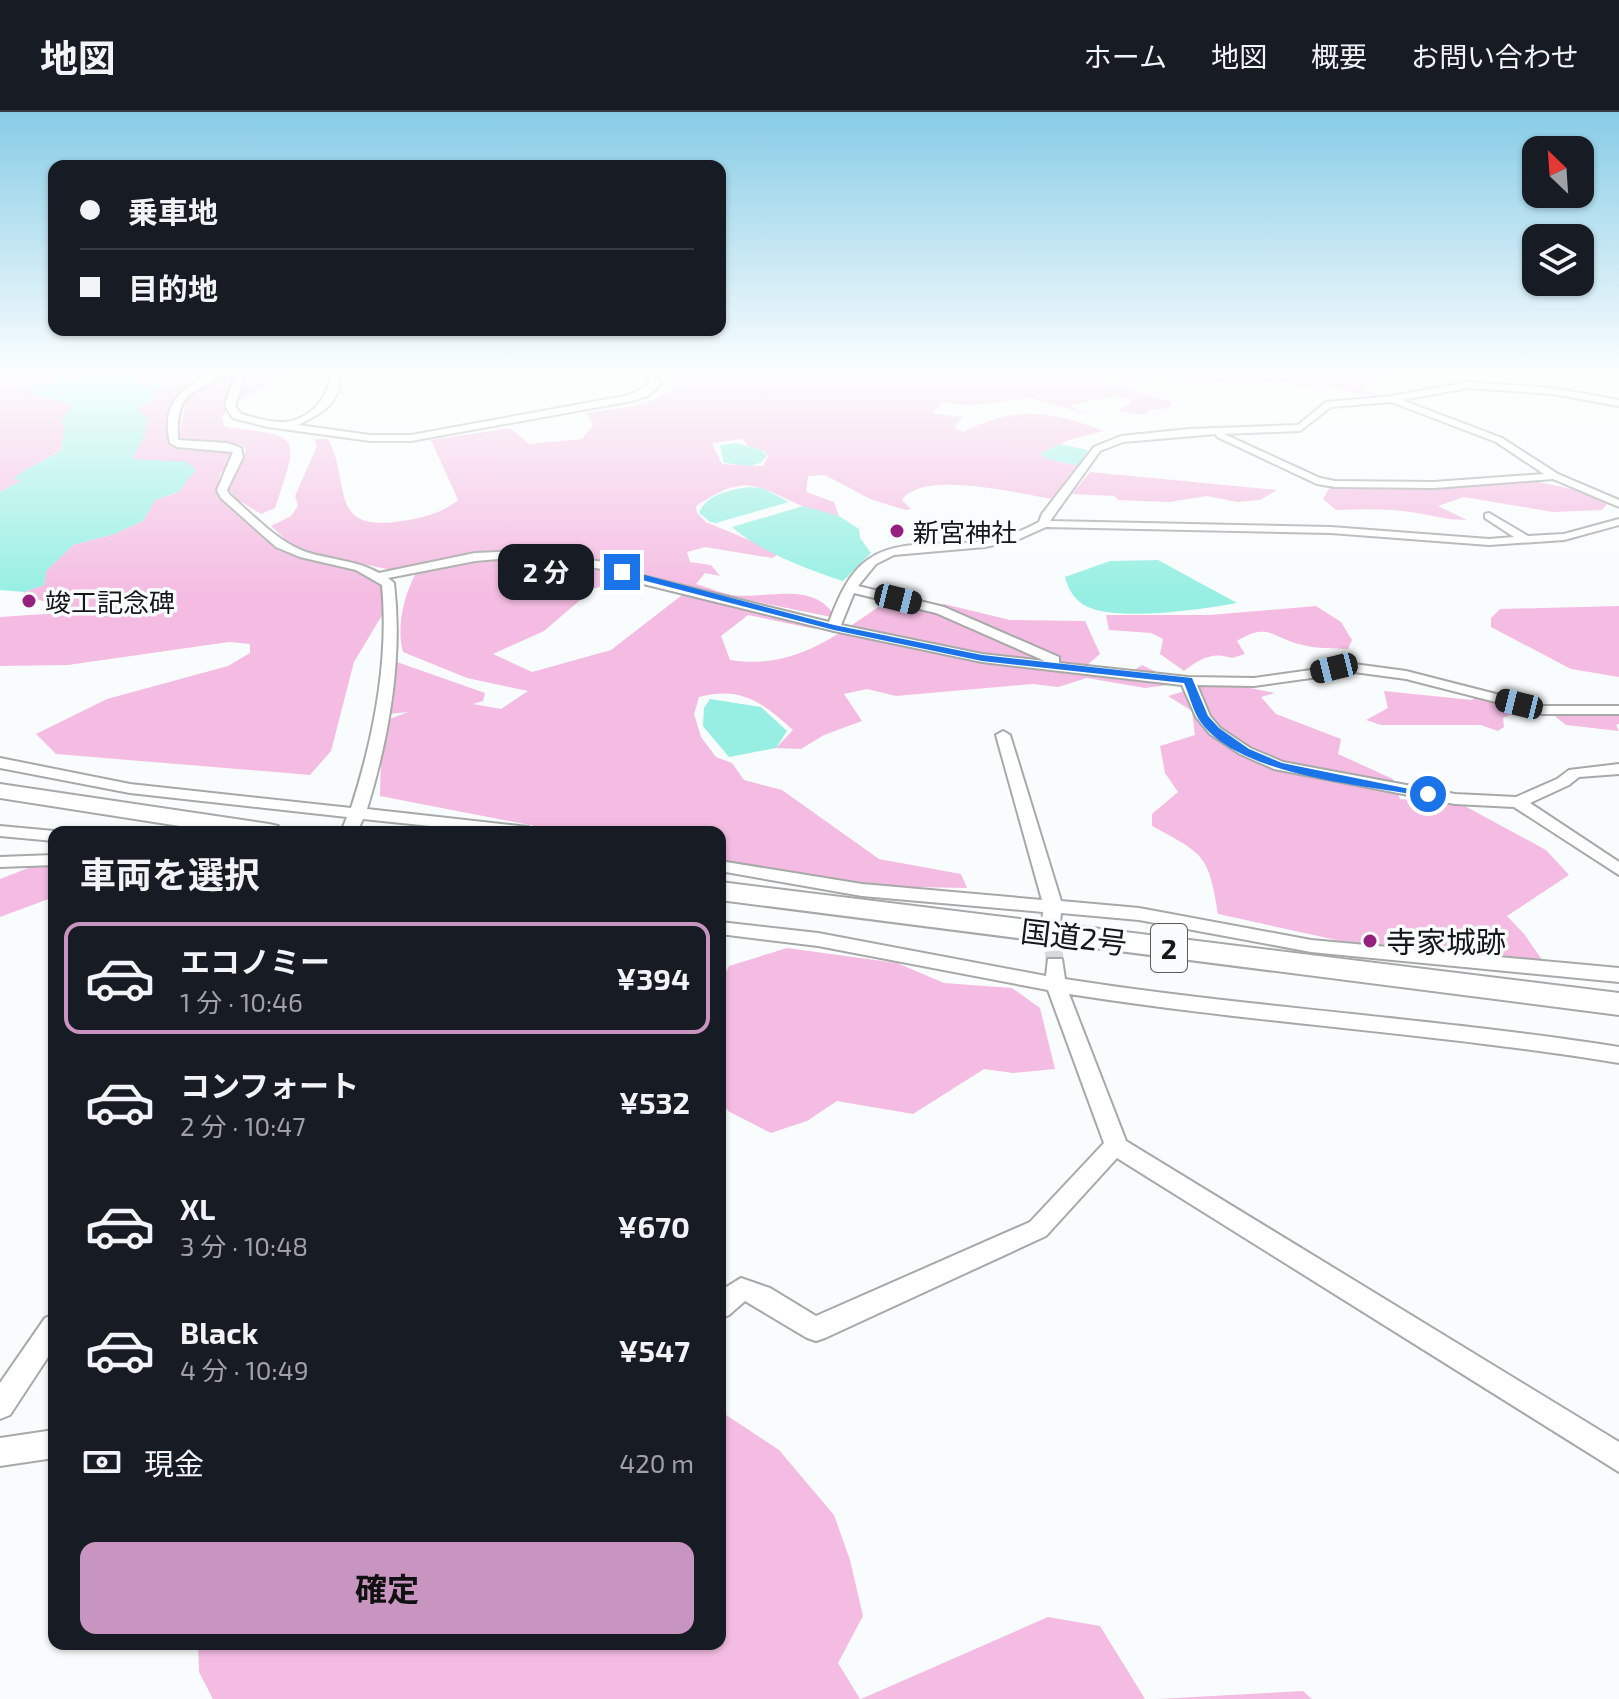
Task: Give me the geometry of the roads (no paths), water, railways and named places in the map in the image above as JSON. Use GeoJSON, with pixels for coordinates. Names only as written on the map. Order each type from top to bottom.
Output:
{"type":"FeatureCollection","features":[{"type":"Feature","properties":{"kind":"highway"},"geometry":{"type":"LineString","coordinates":[[0,791],[230,826]]}},
{"type":"Feature","properties":{"kind":"highway","name":"国道2号"},"geometry":{"type":"LineString","coordinates":[[726,892],[1619,1004]]}},
{"type":"Feature","properties":{"kind":"street"},"geometry":{"type":"LineString","coordinates":[[227,446],[238,450],[238,457],[222,490],[225,496],[280,545],[304,555],[360,567],[381,576],[388,583],[391,596],[391,658],[369,774],[353,823]]}},
{"type":"Feature","properties":{"kind":"street"},"geometry":{"type":"LineString","coordinates":[[1044,524],[1046,516],[1097,449],[1105,446]]}},
{"type":"Feature","properties":{"kind":"street"},"geometry":{"type":"LineString","coordinates":[[1244,446],[1317,481],[1335,484],[1434,485],[1554,476]]}},
{"type":"Feature","properties":{"kind":"street"},"geometry":{"type":"LineString","coordinates":[[1508,446],[1554,476],[1619,504]]}},
{"type":"Feature","properties":{"kind":"street"},"geometry":{"type":"LineString","coordinates":[[1216,522],[1235,516]]}},
{"type":"Feature","properties":{"kind":"street"},"geometry":{"type":"LineString","coordinates":[[1489,516],[1527,540]]}},
{"type":"Feature","properties":{"kind":"street"},"geometry":{"type":"LineString","coordinates":[[834,627],[851,588],[869,564],[880,556],[897,551],[997,544],[1017,539],[1044,524],[1216,522],[1461,541],[1527,540],[1589,532],[1619,522]]}},
{"type":"Feature","properties":{"kind":"street"},"geometry":{"type":"LineString","coordinates":[[381,576],[475,557],[522,554],[604,566],[639,579],[834,627],[982,658],[1188,681],[1254,682],[1354,668],[1406,675],[1543,710],[1619,710]]}},
{"type":"Feature","properties":{"kind":"street"},"geometry":{"type":"LineString","coordinates":[[851,588],[940,610],[1067,667]]}},
{"type":"Feature","properties":{"kind":"street"},"geometry":{"type":"LineString","coordinates":[[1188,681],[1203,717],[1215,731],[1245,751],[1279,766],[1455,799],[1518,802],[1575,773],[1619,769]]}},
{"type":"Feature","properties":{"kind":"street"},"geometry":{"type":"LineString","coordinates":[[1003,735],[1052,915]]}},
{"type":"Feature","properties":{"kind":"street"},"geometry":{"type":"LineString","coordinates":[[0,763],[66,780],[353,823],[411,826]]}},
{"type":"Feature","properties":{"kind":"street"},"geometry":{"type":"LineString","coordinates":[[1518,802],[1619,870]]}},
{"type":"Feature","properties":{"kind":"street"},"geometry":{"type":"LineString","coordinates":[[0,831],[48,835]]}},
{"type":"Feature","properties":{"kind":"street"},"geometry":{"type":"LineString","coordinates":[[0,862],[48,860]]}},
{"type":"Feature","properties":{"kind":"street"},"geometry":{"type":"LineString","coordinates":[[726,867],[862,890],[1052,915],[1139,914],[1311,946],[1619,975]]}},
{"type":"Feature","properties":{"kind":"street"},"geometry":{"type":"LineString","coordinates":[[726,929],[779,933],[1524,1038],[1619,1055]]}},
{"type":"Feature","properties":{"kind":"street"},"geometry":{"type":"LineString","coordinates":[[1055,974],[1117,1147],[1619,1458]]}},
{"type":"Feature","properties":{"kind":"street"},"geometry":{"type":"LineString","coordinates":[[726,1302],[741,1289],[759,1293],[798,1322],[816,1329],[1038,1229],[1107,1153],[1117,1147]]}},
{"type":"Feature","properties":{"kind":"street"},"geometry":{"type":"LineString","coordinates":[[0,1406],[48,1335]]}},
{"type":"Feature","properties":{"kind":"street"},"geometry":{"type":"LineString","coordinates":[[0,1452],[48,1445]]}},
{"type":"Feature","properties":{"kind":"tunnel"},"geometry":{"type":"LineString","coordinates":[[1051,924],[1055,964]]}},
{"type":"Feature","properties":{"kind":"place","name":"新宮神社"},"geometry":{"type":"Point","coordinates":[897,531]}},
{"type":"Feature","properties":{"kind":"place","name":"竣工記念碑"},"geometry":{"type":"Point","coordinates":[29,601]}},
{"type":"Feature","properties":{"kind":"place","name":"寺家城跡"},"geometry":{"type":"Point","coordinates":[1370,941]}}]}
